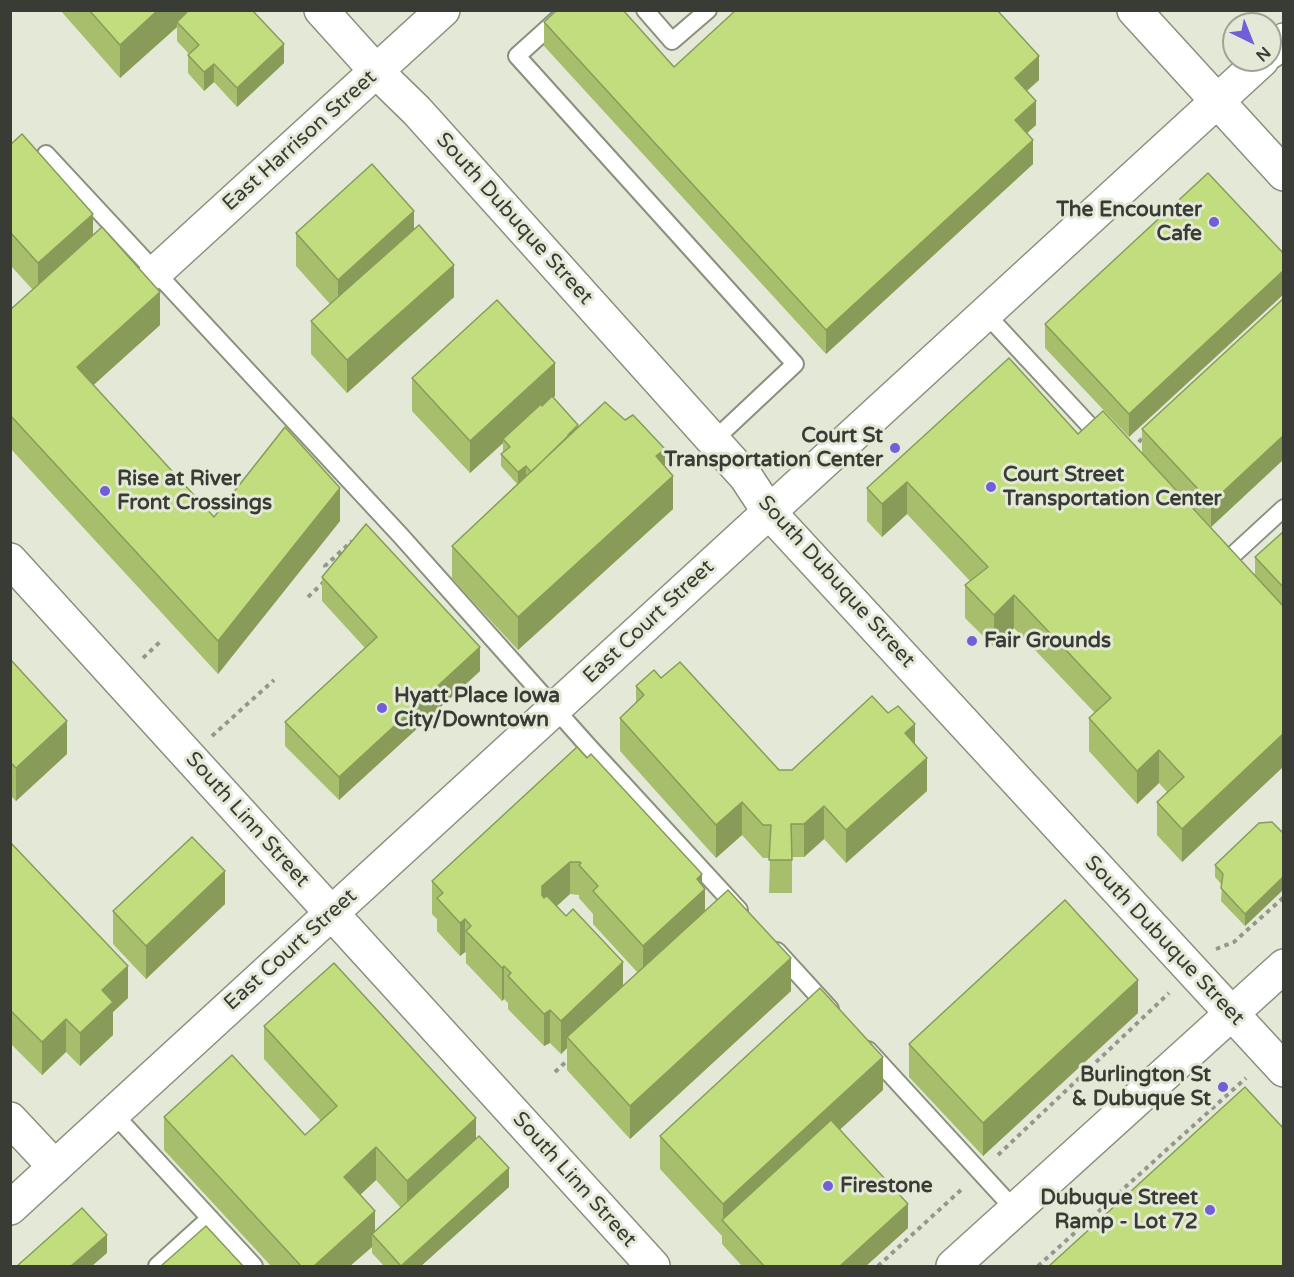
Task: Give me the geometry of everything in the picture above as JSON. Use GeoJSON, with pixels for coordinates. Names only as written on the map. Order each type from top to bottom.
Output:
{"type":"FeatureCollection","features":[{"type":"Feature","properties":{"kind":"street","name":"South Dubuque Street"},"geometry":{"type":"LineString","coordinates":[[321,10],[376,71],[417,111],[746,477],[769,512],[1277,1064]]}},
{"type":"Feature","properties":{"kind":"street","name":"East Harrison Street"},"geometry":{"type":"LineString","coordinates":[[156,272],[443,10]]}},
{"type":"Feature","properties":{"kind":"street"},"geometry":{"type":"LineString","coordinates":[[1134,10],[1284,174]]}},
{"type":"Feature","properties":{"kind":"street","name":"East Court Street"},"geometry":{"type":"LineString","coordinates":[[10,1208],[1249,72]]}},
{"type":"Feature","properties":{"kind":"street","name":"South Linn Street"},"geometry":{"type":"LineString","coordinates":[[10,560],[653,1266]]}},
{"type":"Feature","properties":{"kind":"street"},"geometry":{"type":"LineString","coordinates":[[953,1266],[1284,966]]}},
{"type":"Feature","properties":{"kind":"street"},"geometry":{"type":"LineString","coordinates":[[10,1119],[55,1167]]}},
{"type":"Feature","properties":{"kind":"lane"},"geometry":{"type":"LineString","coordinates":[[568,10],[518,56],[795,364],[713,441]]}},
{"type":"Feature","properties":{"kind":"lane"},"geometry":{"type":"LineString","coordinates":[[645,10],[672,41],[708,10]]}},
{"type":"Feature","properties":{"kind":"lane"},"geometry":{"type":"LineString","coordinates":[[46,154],[382,514],[751,923]]}},
{"type":"Feature","properties":{"kind":"lane"},"geometry":{"type":"LineString","coordinates":[[985,313],[1120,458]]}},
{"type":"Feature","properties":{"kind":"lane"},"geometry":{"type":"LineString","coordinates":[[1206,549],[1221,566],[1284,508]]}},
{"type":"Feature","properties":{"kind":"lane"},"geometry":{"type":"LineString","coordinates":[[767,940],[838,1018]]}},
{"type":"Feature","properties":{"kind":"lane"},"geometry":{"type":"LineString","coordinates":[[854,1035],[1015,1210]]}},
{"type":"Feature","properties":{"kind":"lane"},"geometry":{"type":"LineString","coordinates":[[113,1113],[254,1266]]}},
{"type":"Feature","properties":{"kind":"lane"},"geometry":{"type":"LineString","coordinates":[[157,1266],[210,1218]]}},
{"type":"Feature","properties":{"kind":"path"},"geometry":{"type":"LineString","coordinates":[[1120,458],[1146,435]]}},
{"type":"Feature","properties":{"kind":"path"},"geometry":{"type":"LineString","coordinates":[[308,597],[333,574],[325,566],[382,514]]}},
{"type":"Feature","properties":{"kind":"path"},"geometry":{"type":"LineString","coordinates":[[189,757],[274,680]]}},
{"type":"Feature","properties":{"kind":"path"},"geometry":{"type":"LineString","coordinates":[[878,1266],[1217,949],[1234,942],[1284,897]]}},
{"type":"Feature","properties":{"kind":"path"},"geometry":{"type":"LineString","coordinates":[[555,1072],[572,1056]]}},
{"type":"Feature","properties":{"kind":"path"},"geometry":{"type":"LineString","coordinates":[[1038,1266],[1277,1064]]}},
{"type":"Feature","properties":{"kind":"building"},"geometry":{"type":"Polygon","coordinates":[[[89,10],[158,10],[120,45],[89,10]]]}},
{"type":"Feature","properties":{"kind":"building"},"geometry":{"type":"Polygon","coordinates":[[[189,10],[252,10],[284,44],[237,88],[214,64],[204,72],[188,55],[199,45],[177,22],[189,10]]]}},
{"type":"Feature","properties":{"kind":"building"},"geometry":{"type":"Polygon","coordinates":[[[557,10],[623,10],[674,67],[736,10],[997,10],[1039,56],[1015,78],[1036,101],[1015,120],[1033,140],[826,330],[544,22],[557,10]]]}},
{"type":"Feature","properties":{"kind":"building"},"geometry":{"type":"Polygon","coordinates":[[[22,134],[93,214],[38,263],[10,232],[10,145],[22,134]]]}},
{"type":"Feature","properties":{"kind":"building"},"geometry":{"type":"Polygon","coordinates":[[[372,164],[414,211],[338,280],[296,233],[372,164]]]}},
{"type":"Feature","properties":{"kind":"building"},"geometry":{"type":"Polygon","coordinates":[[[1208,173],[1284,254],[1284,270],[1129,414],[1045,324],[1208,173]]]}},
{"type":"Feature","properties":{"kind":"building"},"geometry":{"type":"Polygon","coordinates":[[[419,225],[454,265],[347,360],[311,321],[419,225]]]}},
{"type":"Feature","properties":{"kind":"building","name":"Rise at River Front Crossings"},"geometry":{"type":"Polygon","coordinates":[[[102,227],[160,292],[77,367],[214,517],[285,427],[340,488],[218,641],[10,415],[10,310],[102,227]]]}},
{"type":"Feature","properties":{"kind":"building"},"geometry":{"type":"Polygon","coordinates":[[[1284,298],[1284,435],[1211,503],[1142,429],[1284,298]]]}},
{"type":"Feature","properties":{"kind":"building"},"geometry":{"type":"Polygon","coordinates":[[[497,300],[555,363],[470,441],[412,378],[497,300]]]}},
{"type":"Feature","properties":{"kind":"building"},"geometry":{"type":"Polygon","coordinates":[[[1009,358],[1078,434],[1103,411],[1284,607],[1284,733],[1182,829],[1157,802],[1184,777],[1159,750],[1137,771],[1089,718],[1111,698],[1014,595],[994,615],[965,585],[988,567],[907,482],[882,504],[867,488],[1009,358]]]}},
{"type":"Feature","properties":{"kind":"building"},"geometry":{"type":"Polygon","coordinates":[[[552,396],[578,425],[531,472],[526,466],[518,472],[501,454],[510,447],[503,439],[552,396]]]}},
{"type":"Feature","properties":{"kind":"building"},"geometry":{"type":"Polygon","coordinates":[[[605,402],[625,420],[633,415],[665,449],[656,456],[673,476],[518,617],[452,546],[605,402]]]}},
{"type":"Feature","properties":{"kind":"building","name":"Hyatt Place Iowa City/Downtown"},"geometry":{"type":"Polygon","coordinates":[[[366,524],[480,647],[339,777],[285,722],[377,637],[322,577],[366,524]]]}},
{"type":"Feature","properties":{"kind":"building"},"geometry":{"type":"Polygon","coordinates":[[[1284,531],[1284,588],[1255,557],[1284,531]]]}},
{"type":"Feature","properties":{"kind":"building"},"geometry":{"type":"Polygon","coordinates":[[[10,659],[67,721],[16,768],[10,762],[10,659]]]}},
{"type":"Feature","properties":{"kind":"building"},"geometry":{"type":"Polygon","coordinates":[[[680,662],[779,770],[792,770],[872,696],[888,713],[898,706],[915,724],[905,733],[927,758],[846,830],[824,806],[804,824],[791,824],[792,860],[769,860],[771,825],[763,825],[742,802],[716,825],[620,718],[644,695],[636,686],[654,670],[661,678],[680,662]]]}},
{"type":"Feature","properties":{"kind":"building"},"geometry":{"type":"Polygon","coordinates":[[[577,747],[587,758],[591,754],[702,874],[697,879],[705,889],[643,946],[593,891],[598,886],[579,865],[580,862],[570,862],[542,886],[544,898],[547,896],[566,916],[573,909],[623,962],[561,1021],[550,1010],[544,1014],[508,976],[511,973],[504,966],[502,968],[466,931],[471,926],[465,919],[460,923],[437,898],[443,893],[432,881],[577,747]]]}},
{"type":"Feature","properties":{"kind":"building"},"geometry":{"type":"Polygon","coordinates":[[[1272,822],[1284,834],[1284,876],[1245,914],[1221,888],[1223,874],[1215,865],[1259,823],[1272,822]]]}},
{"type":"Feature","properties":{"kind":"building"},"geometry":{"type":"Polygon","coordinates":[[[192,837],[225,871],[146,946],[113,911],[192,837]]]}},
{"type":"Feature","properties":{"kind":"building"},"geometry":{"type":"Polygon","coordinates":[[[10,842],[128,966],[102,990],[113,1002],[80,1033],[66,1019],[42,1042],[10,1010],[10,842]]]}},
{"type":"Feature","properties":{"kind":"building"},"geometry":{"type":"Polygon","coordinates":[[[728,890],[791,958],[630,1106],[567,1037],[728,890]]]}},
{"type":"Feature","properties":{"kind":"building"},"geometry":{"type":"Polygon","coordinates":[[[1065,900],[1138,980],[983,1123],[909,1044],[1065,900]]]}},
{"type":"Feature","properties":{"kind":"building"},"geometry":{"type":"Polygon","coordinates":[[[334,963],[476,1118],[407,1181],[376,1147],[344,1177],[375,1211],[314,1266],[301,1266],[164,1117],[232,1055],[305,1135],[337,1106],[264,1026],[334,963]]]}},
{"type":"Feature","properties":{"kind":"building"},"geometry":{"type":"Polygon","coordinates":[[[820,988],[883,1057],[723,1204],[660,1136],[820,988]]]}},
{"type":"Feature","properties":{"kind":"building","name":"Dubuque Street Ramp - Lot 72"},"geometry":{"type":"Polygon","coordinates":[[[1245,1087],[1284,1129],[1284,1266],[1049,1266],[1245,1087]]]}},
{"type":"Feature","properties":{"kind":"building","name":"Firestone"},"geometry":{"type":"Polygon","coordinates":[[[831,1120],[908,1204],[840,1266],[764,1266],[722,1220],[831,1120]]]}},
{"type":"Feature","properties":{"kind":"building"},"geometry":{"type":"Polygon","coordinates":[[[479,1136],[509,1168],[401,1266],[372,1234],[479,1136]]]}},
{"type":"Feature","properties":{"kind":"building"},"geometry":{"type":"Polygon","coordinates":[[[82,1208],[107,1235],[71,1266],[17,1266],[82,1208]]]}},
{"type":"Feature","properties":{"kind":"building"},"geometry":{"type":"Polygon","coordinates":[[[206,1226],[243,1266],[161,1266],[206,1226]]]}},
{"type":"Feature","properties":{"kind":"place","name":"The Encounter Cafe"},"geometry":{"type":"Point","coordinates":[1214,222]}},
{"type":"Feature","properties":{"kind":"place","name":"Court St Transportation Center"},"geometry":{"type":"Point","coordinates":[895,448]}},
{"type":"Feature","properties":{"kind":"place","name":"Court Street Transportation Center"},"geometry":{"type":"Point","coordinates":[991,487]}},
{"type":"Feature","properties":{"kind":"place","name":"Rise at River Front Crossings"},"geometry":{"type":"Point","coordinates":[105,491]}},
{"type":"Feature","properties":{"kind":"place","name":"Fair Grounds"},"geometry":{"type":"Point","coordinates":[972,641]}},
{"type":"Feature","properties":{"kind":"place","name":"Hyatt Place Iowa City/Downtown"},"geometry":{"type":"Point","coordinates":[382,708]}},
{"type":"Feature","properties":{"kind":"place","name":"Burlington St & Dubuque St"},"geometry":{"type":"Point","coordinates":[1223,1087]}},
{"type":"Feature","properties":{"kind":"place","name":"Firestone"},"geometry":{"type":"Point","coordinates":[828,1186]}},
{"type":"Feature","properties":{"kind":"place","name":"Dubuque Street Ramp - Lot 72"},"geometry":{"type":"Point","coordinates":[1210,1210]}}]}
